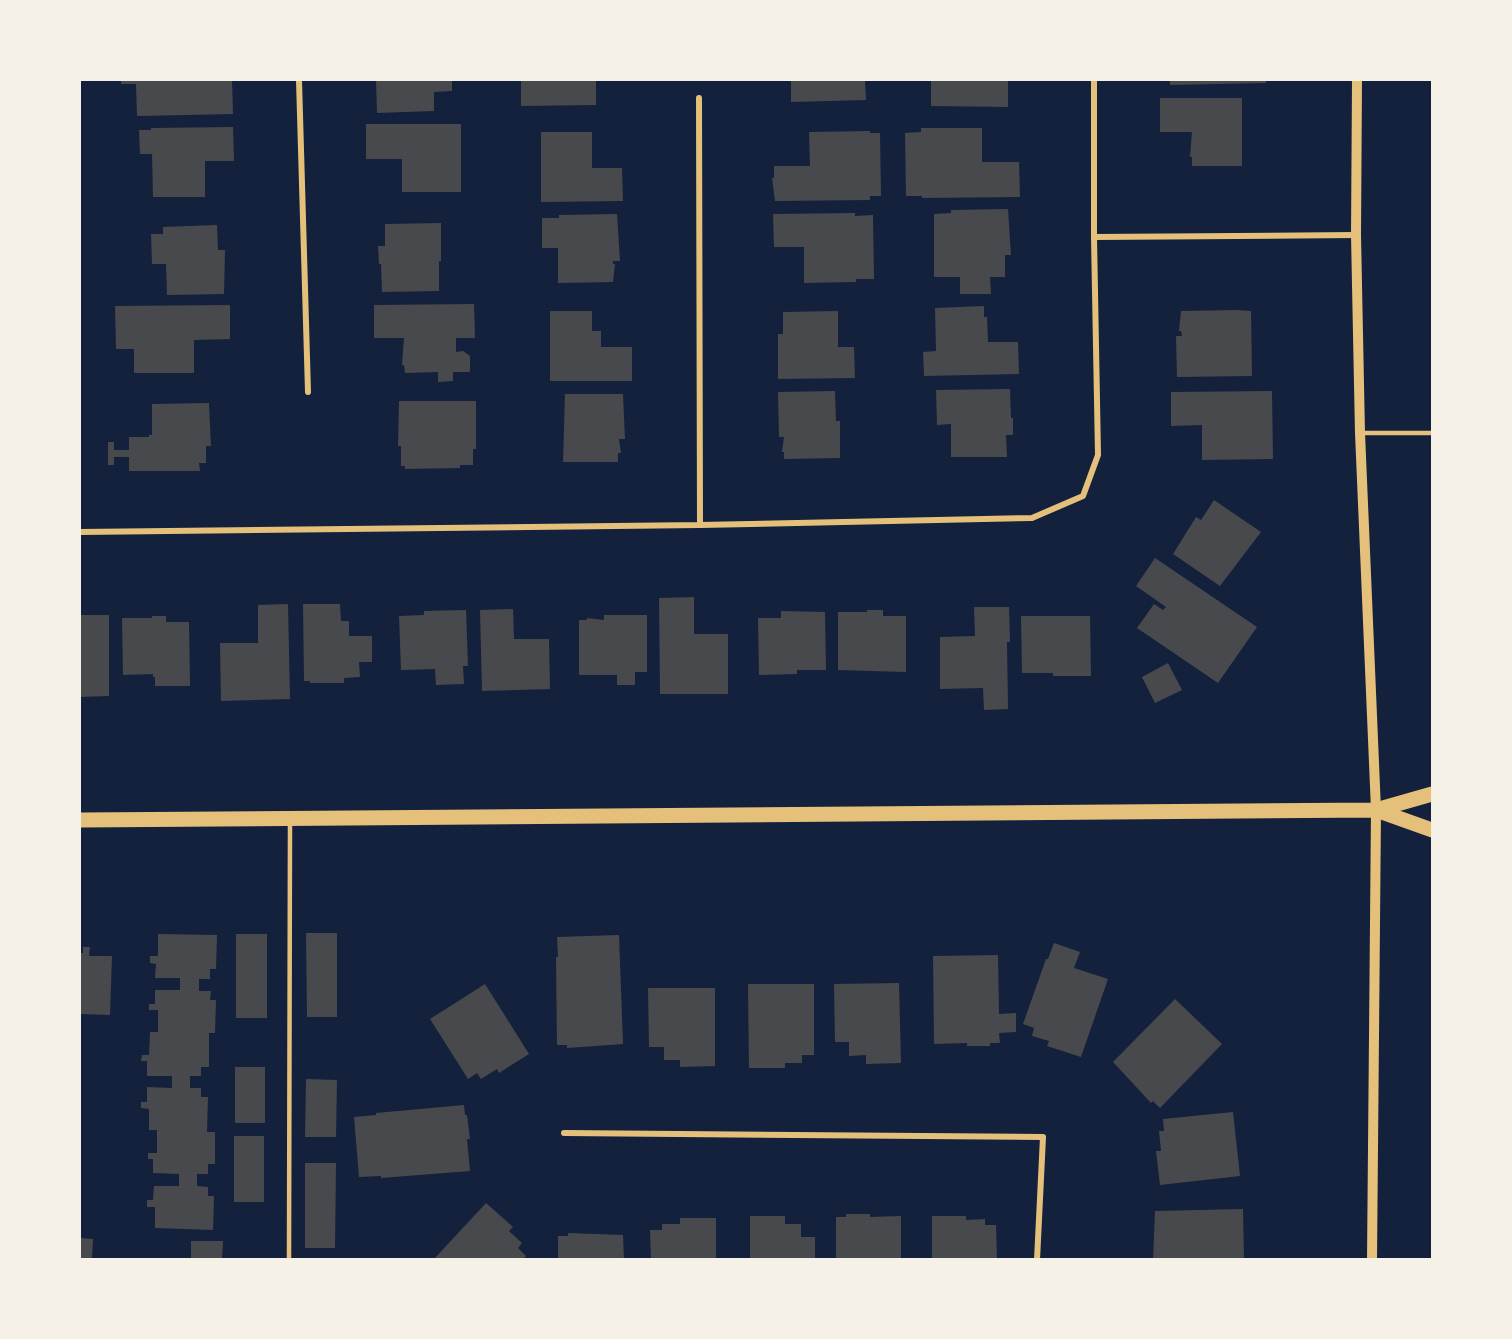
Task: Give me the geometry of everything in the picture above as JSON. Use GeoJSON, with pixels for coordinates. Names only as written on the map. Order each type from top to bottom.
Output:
{"type":"FeatureCollection","features":[{"type":"Feature","properties":{"kind":"main road"},"geometry":{"type":"LineString","coordinates":[[80,820],[1376,810],[1432,794]]}},
{"type":"Feature","properties":{"kind":"main road"},"geometry":{"type":"LineString","coordinates":[[1376,810],[1432,830]]}},
{"type":"Feature","properties":{"kind":"street"},"geometry":{"type":"LineString","coordinates":[[299,80],[308,392]]}},
{"type":"Feature","properties":{"kind":"street"},"geometry":{"type":"LineString","coordinates":[[80,532],[699,525],[1032,518],[1083,496],[1098,455],[1094,80]]}},
{"type":"Feature","properties":{"kind":"street"},"geometry":{"type":"LineString","coordinates":[[1357,80],[1356,235],[1360,434],[1376,810],[1372,1260]]}},
{"type":"Feature","properties":{"kind":"street"},"geometry":{"type":"LineString","coordinates":[[699,98],[699,525]]}},
{"type":"Feature","properties":{"kind":"street"},"geometry":{"type":"LineString","coordinates":[[1094,237],[1356,235]]}},
{"type":"Feature","properties":{"kind":"street"},"geometry":{"type":"LineString","coordinates":[[564,1133],[1043,1137],[1037,1260]]}},
{"type":"Feature","properties":{"kind":"lane"},"geometry":{"type":"LineString","coordinates":[[1360,434],[1432,433]]}},
{"type":"Feature","properties":{"kind":"lane"},"geometry":{"type":"LineString","coordinates":[[289,1260],[290,819]]}},
{"type":"Feature","properties":{"kind":"building"},"geometry":{"type":"Polygon","coordinates":[[[121,80],[232,80],[233,114],[137,116],[136,84],[121,84],[121,80]]]}},
{"type":"Feature","properties":{"kind":"building"},"geometry":{"type":"Polygon","coordinates":[[[376,80],[452,80],[452,91],[434,92],[434,111],[377,113],[376,80]]]}},
{"type":"Feature","properties":{"kind":"building"},"geometry":{"type":"Polygon","coordinates":[[[521,80],[596,80],[596,105],[521,106],[521,80]]]}},
{"type":"Feature","properties":{"kind":"building"},"geometry":{"type":"Polygon","coordinates":[[[791,80],[865,80],[866,100],[791,102],[791,80]]]}},
{"type":"Feature","properties":{"kind":"building"},"geometry":{"type":"Polygon","coordinates":[[[931,80],[1008,80],[1008,107],[931,106],[931,80]]]}},
{"type":"Feature","properties":{"kind":"building"},"geometry":{"type":"Polygon","coordinates":[[[1170,80],[1266,80],[1266,83],[1170,85],[1170,80]]]}},
{"type":"Feature","properties":{"kind":"building"},"geometry":{"type":"Polygon","coordinates":[[[1160,98],[1242,98],[1242,166],[1192,166],[1192,157],[1190,157],[1192,132],[1160,132],[1160,98]]]}},
{"type":"Feature","properties":{"kind":"building"},"geometry":{"type":"Polygon","coordinates":[[[366,124],[461,124],[461,192],[402,192],[402,159],[366,159],[366,124]]]}},
{"type":"Feature","properties":{"kind":"building"},"geometry":{"type":"Polygon","coordinates":[[[233,127],[234,161],[205,161],[205,197],[153,197],[152,154],[140,154],[139,130],[233,127]]]}},
{"type":"Feature","properties":{"kind":"building"},"geometry":{"type":"Polygon","coordinates":[[[921,128],[982,128],[982,162],[1019,162],[1020,197],[922,198],[922,196],[906,196],[905,133],[921,132],[921,128]]]}},
{"type":"Feature","properties":{"kind":"building"},"geometry":{"type":"Polygon","coordinates":[[[870,131],[870,133],[880,133],[881,196],[870,196],[870,200],[775,201],[772,178],[774,178],[774,166],[810,166],[809,132],[870,131]]]}},
{"type":"Feature","properties":{"kind":"building"},"geometry":{"type":"Polygon","coordinates":[[[541,132],[592,132],[592,168],[622,168],[623,201],[541,202],[541,132]]]}},
{"type":"Feature","properties":{"kind":"building"},"geometry":{"type":"Polygon","coordinates":[[[1008,209],[1011,255],[1005,255],[1005,277],[990,277],[991,294],[960,294],[960,277],[934,277],[934,214],[951,213],[951,210],[1008,209]]]}},
{"type":"Feature","properties":{"kind":"building"},"geometry":{"type":"Polygon","coordinates":[[[855,213],[855,216],[873,215],[874,279],[856,279],[856,282],[804,283],[804,247],[774,247],[773,214],[855,213]]]}},
{"type":"Feature","properties":{"kind":"building"},"geometry":{"type":"Polygon","coordinates":[[[617,214],[620,261],[613,261],[615,264],[613,282],[558,283],[558,248],[542,248],[542,218],[559,218],[559,215],[617,214]]]}},
{"type":"Feature","properties":{"kind":"building"},"geometry":{"type":"Polygon","coordinates":[[[441,223],[439,291],[382,292],[378,246],[385,246],[385,224],[441,223]]]}},
{"type":"Feature","properties":{"kind":"building"},"geometry":{"type":"Polygon","coordinates":[[[217,225],[218,250],[225,250],[224,294],[167,295],[166,264],[152,264],[151,234],[163,234],[163,227],[217,225]]]}},
{"type":"Feature","properties":{"kind":"building"},"geometry":{"type":"Polygon","coordinates":[[[474,304],[475,338],[456,338],[456,352],[463,351],[470,356],[470,372],[453,372],[453,381],[438,382],[438,372],[405,373],[404,365],[402,365],[404,338],[374,338],[374,305],[474,304]]]}},
{"type":"Feature","properties":{"kind":"building"},"geometry":{"type":"Polygon","coordinates":[[[230,305],[230,339],[194,340],[194,373],[134,373],[134,349],[116,349],[115,306],[230,305]]]}},
{"type":"Feature","properties":{"kind":"building"},"geometry":{"type":"Polygon","coordinates":[[[984,306],[988,342],[1018,342],[1019,374],[924,376],[923,352],[936,351],[935,308],[984,306]]]}},
{"type":"Feature","properties":{"kind":"building"},"geometry":{"type":"Polygon","coordinates":[[[550,311],[592,311],[592,331],[601,331],[601,347],[632,347],[632,381],[550,381],[550,311]]]}},
{"type":"Feature","properties":{"kind":"building"},"geometry":{"type":"Polygon","coordinates":[[[838,311],[838,347],[854,347],[855,378],[778,379],[778,334],[783,334],[783,312],[838,311]]]}},
{"type":"Feature","properties":{"kind":"building"},"geometry":{"type":"Polygon","coordinates":[[[1181,311],[1251,311],[1252,376],[1177,377],[1176,336],[1182,336],[1179,331],[1181,311]]]}},
{"type":"Feature","properties":{"kind":"building"},"geometry":{"type":"Polygon","coordinates":[[[1010,389],[1013,435],[1006,435],[1007,457],[951,457],[951,424],[937,425],[936,390],[1010,389]]]}},
{"type":"Feature","properties":{"kind":"building"},"geometry":{"type":"Polygon","coordinates":[[[835,391],[836,421],[840,421],[840,458],[784,459],[784,452],[782,452],[784,437],[779,437],[778,392],[835,391]]]}},
{"type":"Feature","properties":{"kind":"building"},"geometry":{"type":"Polygon","coordinates":[[[1272,391],[1273,459],[1202,460],[1202,425],[1171,426],[1171,392],[1272,391]]]}},
{"type":"Feature","properties":{"kind":"building"},"geometry":{"type":"Polygon","coordinates":[[[565,394],[623,394],[625,439],[619,439],[621,453],[618,453],[618,462],[563,462],[565,394]]]}},
{"type":"Feature","properties":{"kind":"building"},"geometry":{"type":"Polygon","coordinates":[[[399,401],[476,401],[476,449],[473,449],[473,465],[460,465],[460,468],[405,469],[405,466],[401,466],[401,446],[398,446],[399,401]]]}},
{"type":"Feature","properties":{"kind":"building"},"geometry":{"type":"Polygon","coordinates":[[[209,403],[211,446],[206,446],[206,463],[199,463],[200,471],[129,471],[129,457],[114,457],[114,465],[108,465],[108,442],[114,442],[114,450],[129,450],[129,437],[152,435],[152,404],[209,403]]]}},
{"type":"Feature","properties":{"kind":"building"},"geometry":{"type":"Polygon","coordinates":[[[1214,500],[1261,532],[1220,586],[1173,554],[1196,517],[1201,520],[1214,500]]]}},
{"type":"Feature","properties":{"kind":"building"},"geometry":{"type":"Polygon","coordinates":[[[1155,558],[1257,627],[1218,683],[1137,628],[1154,604],[1163,610],[1166,607],[1136,586],[1155,558]]]}},
{"type":"Feature","properties":{"kind":"building"},"geometry":{"type":"Polygon","coordinates":[[[694,597],[694,634],[728,634],[728,694],[660,694],[659,598],[694,597]]]}},
{"type":"Feature","properties":{"kind":"building"},"geometry":{"type":"Polygon","coordinates":[[[288,604],[290,699],[221,701],[220,643],[258,643],[258,605],[288,604]]]}},
{"type":"Feature","properties":{"kind":"building"},"geometry":{"type":"Polygon","coordinates":[[[303,604],[340,604],[341,621],[349,621],[349,636],[372,636],[372,662],[359,662],[360,677],[344,678],[344,683],[304,681],[303,604]]]}},
{"type":"Feature","properties":{"kind":"building"},"geometry":{"type":"Polygon","coordinates":[[[974,607],[1009,607],[1008,709],[984,710],[983,688],[940,689],[940,637],[975,636],[974,607]]]}},
{"type":"Feature","properties":{"kind":"building"},"geometry":{"type":"Polygon","coordinates":[[[513,609],[514,639],[549,639],[550,689],[482,691],[480,610],[513,609]]]}},
{"type":"Feature","properties":{"kind":"building"},"geometry":{"type":"Polygon","coordinates":[[[466,610],[468,666],[463,666],[464,684],[436,685],[435,669],[401,670],[399,616],[424,615],[424,611],[466,610]]]}},
{"type":"Feature","properties":{"kind":"building"},"geometry":{"type":"Polygon","coordinates":[[[867,610],[883,610],[883,616],[906,616],[906,672],[838,670],[838,612],[867,612],[867,610]]]}},
{"type":"Feature","properties":{"kind":"building"},"geometry":{"type":"Polygon","coordinates":[[[781,611],[825,612],[826,670],[797,670],[797,674],[759,675],[758,618],[781,618],[781,611]]]}},
{"type":"Feature","properties":{"kind":"building"},"geometry":{"type":"Polygon","coordinates":[[[80,615],[109,615],[109,696],[80,697],[80,615]]]}},
{"type":"Feature","properties":{"kind":"building"},"geometry":{"type":"Polygon","coordinates":[[[604,615],[647,615],[647,672],[635,672],[635,685],[617,685],[617,675],[579,675],[579,620],[587,620],[587,618],[604,620],[604,615]]]}},
{"type":"Feature","properties":{"kind":"building"},"geometry":{"type":"Polygon","coordinates":[[[152,616],[166,616],[166,622],[189,622],[190,686],[155,686],[153,674],[123,675],[122,618],[152,618],[152,616]]]}},
{"type":"Feature","properties":{"kind":"building"},"geometry":{"type":"Polygon","coordinates":[[[1021,616],[1090,616],[1091,676],[1022,673],[1021,616]]]}},
{"type":"Feature","properties":{"kind":"building"},"geometry":{"type":"Polygon","coordinates":[[[1168,663],[1182,690],[1155,703],[1142,677],[1168,663]]]}},
{"type":"Feature","properties":{"kind":"building"},"geometry":{"type":"Polygon","coordinates":[[[306,933],[337,933],[337,1017],[307,1017],[306,933]]]}},
{"type":"Feature","properties":{"kind":"building"},"geometry":{"type":"Polygon","coordinates":[[[158,934],[217,935],[216,969],[210,969],[210,979],[199,979],[199,991],[211,991],[210,1000],[216,1000],[215,1033],[209,1033],[209,1067],[201,1067],[201,1076],[190,1076],[190,1088],[201,1088],[201,1097],[208,1097],[207,1132],[215,1132],[215,1164],[208,1164],[208,1174],[197,1174],[197,1186],[208,1187],[208,1196],[214,1196],[213,1230],[155,1228],[155,1207],[147,1207],[147,1200],[153,1200],[154,1186],[179,1186],[179,1174],[153,1173],[153,1159],[148,1159],[148,1153],[157,1153],[157,1130],[149,1130],[149,1109],[141,1108],[141,1102],[147,1102],[147,1087],[172,1088],[172,1076],[147,1076],[147,1061],[141,1061],[142,1055],[149,1055],[150,1032],[158,1032],[158,1010],[149,1010],[149,1004],[155,1004],[155,990],[180,990],[180,978],[155,978],[156,964],[150,963],[150,956],[158,956],[158,934]]]}},
{"type":"Feature","properties":{"kind":"building"},"geometry":{"type":"Polygon","coordinates":[[[236,934],[267,934],[267,1018],[236,1018],[236,934]]]}},
{"type":"Feature","properties":{"kind":"building"},"geometry":{"type":"Polygon","coordinates":[[[619,935],[623,1044],[567,1048],[567,1045],[557,1045],[557,937],[619,935]]]}},
{"type":"Feature","properties":{"kind":"building"},"geometry":{"type":"Polygon","coordinates":[[[1054,943],[1080,952],[1074,968],[1108,979],[1081,1057],[1047,1046],[1049,1041],[1032,1036],[1034,1028],[1023,1024],[1054,943]]]}},
{"type":"Feature","properties":{"kind":"building"},"geometry":{"type":"Polygon","coordinates":[[[83,947],[90,947],[89,956],[112,956],[110,1015],[80,1014],[80,953],[83,953],[83,947]]]}},
{"type":"Feature","properties":{"kind":"building"},"geometry":{"type":"Polygon","coordinates":[[[998,955],[999,1014],[1016,1013],[1016,1032],[999,1033],[1000,1043],[990,1043],[990,1046],[967,1046],[967,1043],[934,1044],[933,956],[998,955]]]}},
{"type":"Feature","properties":{"kind":"building"},"geometry":{"type":"Polygon","coordinates":[[[899,983],[901,1063],[866,1064],[866,1055],[849,1056],[849,1042],[835,1042],[834,984],[899,983]]]}},
{"type":"Feature","properties":{"kind":"building"},"geometry":{"type":"Polygon","coordinates":[[[485,984],[529,1054],[499,1073],[497,1069],[481,1079],[477,1073],[468,1079],[430,1019],[485,984]]]}},
{"type":"Feature","properties":{"kind":"building"},"geometry":{"type":"Polygon","coordinates":[[[748,984],[814,984],[814,1055],[802,1055],[802,1063],[785,1063],[785,1068],[749,1068],[748,984]]]}},
{"type":"Feature","properties":{"kind":"building"},"geometry":{"type":"Polygon","coordinates":[[[648,988],[715,988],[715,1066],[680,1067],[680,1060],[664,1060],[664,1047],[649,1047],[648,988]]]}},
{"type":"Feature","properties":{"kind":"building"},"geometry":{"type":"Polygon","coordinates":[[[1175,999],[1222,1044],[1160,1108],[1153,1101],[1151,1103],[1113,1062],[1175,999]]]}},
{"type":"Feature","properties":{"kind":"building"},"geometry":{"type":"Polygon","coordinates":[[[235,1067],[265,1067],[265,1123],[235,1123],[235,1067]]]}},
{"type":"Feature","properties":{"kind":"building"},"geometry":{"type":"Polygon","coordinates":[[[306,1079],[337,1080],[336,1137],[305,1137],[306,1079]]]}},
{"type":"Feature","properties":{"kind":"building"},"geometry":{"type":"Polygon","coordinates":[[[464,1105],[470,1139],[467,1139],[470,1171],[381,1178],[381,1176],[359,1177],[354,1117],[464,1105]]]}},
{"type":"Feature","properties":{"kind":"building"},"geometry":{"type":"Polygon","coordinates":[[[1233,1112],[1240,1176],[1160,1185],[1156,1151],[1161,1151],[1159,1131],[1164,1131],[1163,1119],[1233,1112]]]}},
{"type":"Feature","properties":{"kind":"building"},"geometry":{"type":"Polygon","coordinates":[[[234,1136],[264,1136],[264,1202],[234,1202],[234,1136]]]}},
{"type":"Feature","properties":{"kind":"building"},"geometry":{"type":"Polygon","coordinates":[[[305,1163],[336,1163],[335,1248],[305,1248],[305,1163]]]}},
{"type":"Feature","properties":{"kind":"building"},"geometry":{"type":"Polygon","coordinates":[[[486,1203],[513,1227],[509,1231],[522,1243],[518,1248],[526,1256],[523,1260],[433,1260],[486,1203]]]}},
{"type":"Feature","properties":{"kind":"building"},"geometry":{"type":"Polygon","coordinates":[[[1243,1209],[1244,1260],[1153,1260],[1155,1211],[1243,1209]]]}},
{"type":"Feature","properties":{"kind":"building"},"geometry":{"type":"Polygon","coordinates":[[[846,1214],[870,1214],[870,1217],[901,1216],[901,1260],[836,1260],[836,1217],[846,1217],[846,1214]]]}},
{"type":"Feature","properties":{"kind":"building"},"geometry":{"type":"Polygon","coordinates":[[[750,1216],[785,1216],[785,1224],[801,1224],[801,1237],[815,1237],[815,1260],[750,1260],[750,1216]]]}},
{"type":"Feature","properties":{"kind":"building"},"geometry":{"type":"Polygon","coordinates":[[[932,1216],[966,1216],[966,1220],[985,1219],[985,1225],[996,1225],[997,1260],[932,1260],[932,1216]]]}},
{"type":"Feature","properties":{"kind":"building"},"geometry":{"type":"Polygon","coordinates":[[[680,1218],[716,1218],[716,1260],[651,1260],[650,1230],[662,1230],[662,1224],[680,1224],[680,1218]]]}},
{"type":"Feature","properties":{"kind":"building"},"geometry":{"type":"Polygon","coordinates":[[[568,1233],[623,1235],[624,1260],[558,1260],[558,1236],[568,1236],[568,1233]]]}},
{"type":"Feature","properties":{"kind":"building"},"geometry":{"type":"Polygon","coordinates":[[[80,1238],[93,1239],[92,1260],[80,1260],[80,1238]]]}},
{"type":"Feature","properties":{"kind":"building"},"geometry":{"type":"Polygon","coordinates":[[[191,1241],[223,1241],[222,1260],[191,1260],[191,1241]]]}}]}
